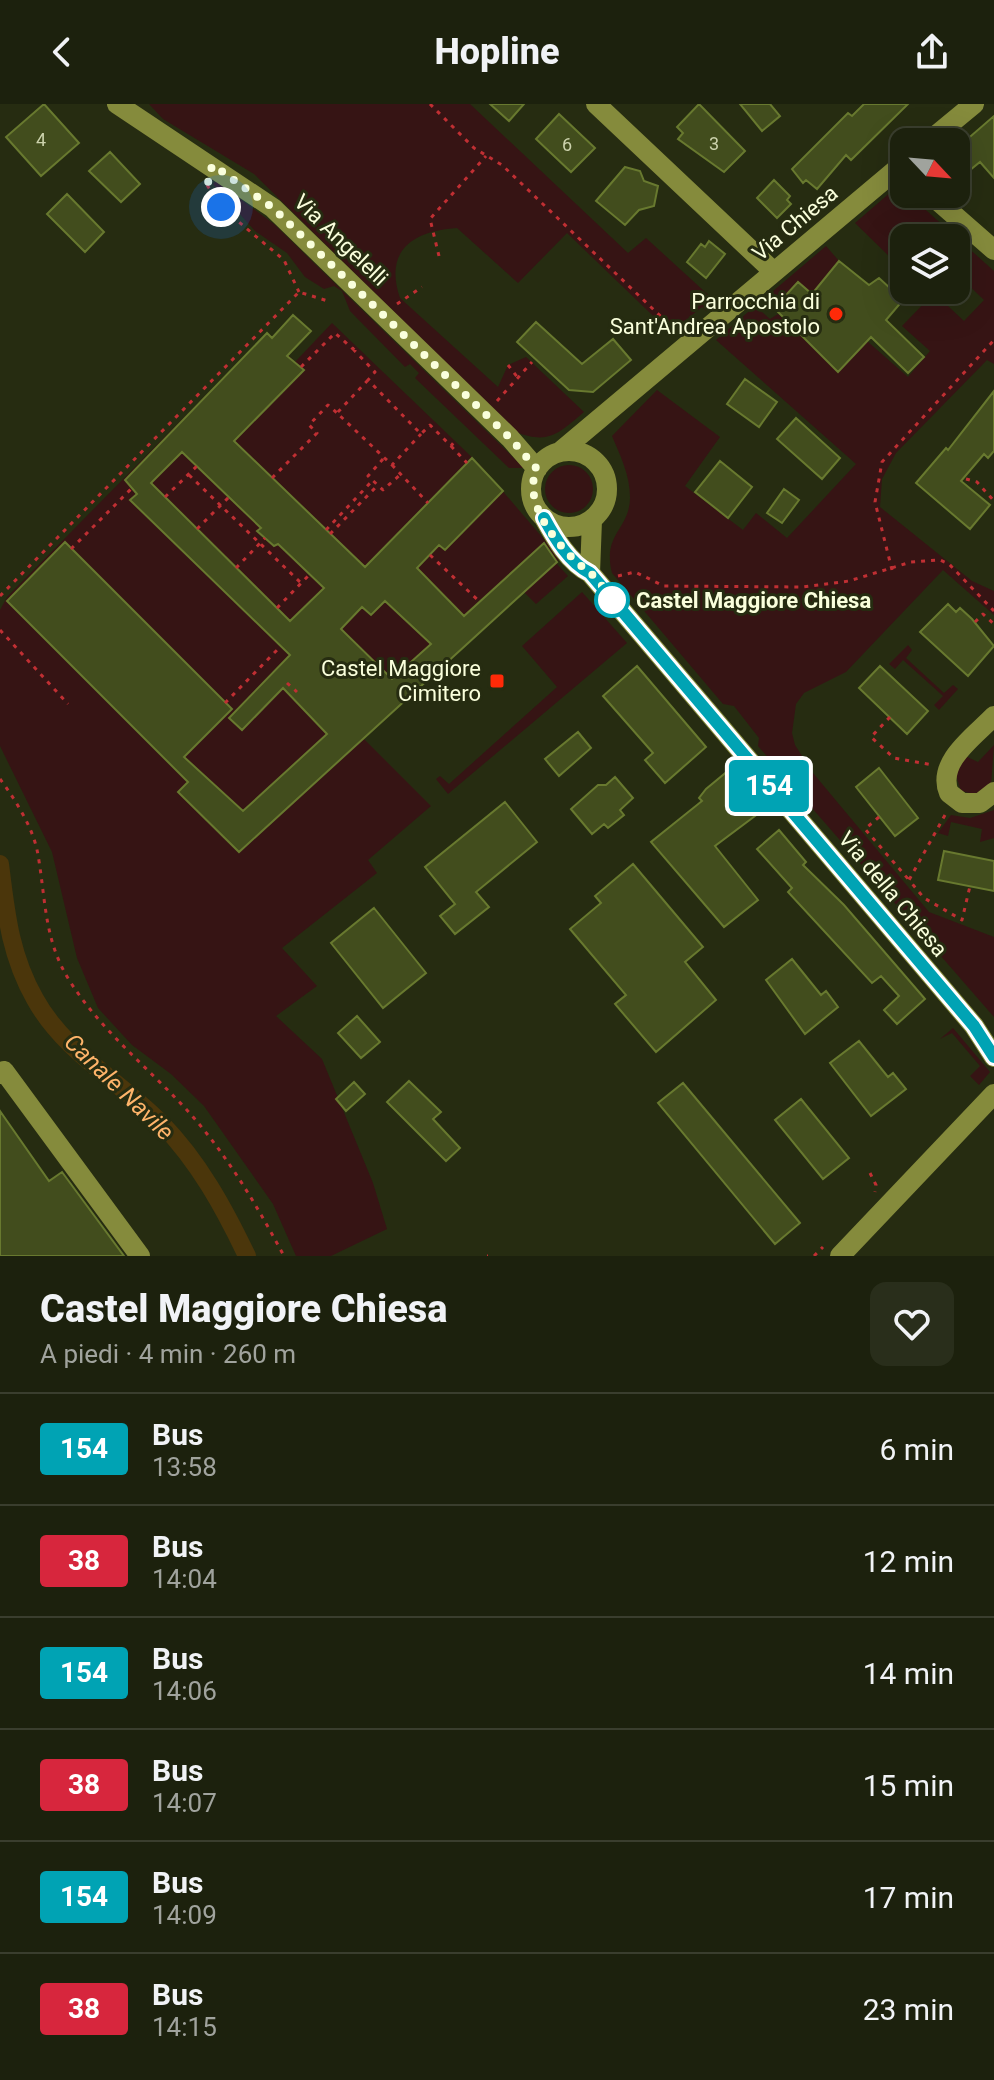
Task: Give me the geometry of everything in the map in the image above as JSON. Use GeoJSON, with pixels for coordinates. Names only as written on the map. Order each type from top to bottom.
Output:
{"type":"FeatureCollection","features":[{"type":"Feature","properties":{"kind":"street","name":"Via Angelelli"},"geometry":{"type":"LineString","coordinates":[[117,104],[213,165],[273,208],[510,438],[548,459]]}},
{"type":"Feature","properties":{"kind":"street"},"geometry":{"type":"LineString","coordinates":[[596,104],[774,272]]}},
{"type":"Feature","properties":{"kind":"street"},"geometry":{"type":"LineString","coordinates":[[945,128],[974,104]]}},
{"type":"Feature","properties":{"kind":"street","name":"Via Chiesa"},"geometry":{"type":"LineString","coordinates":[[548,459],[890,177]]}},
{"type":"Feature","properties":{"kind":"street"},"geometry":{"type":"LineString","coordinates":[[946,208],[994,250]]}},
{"type":"Feature","properties":{"kind":"street"},"geometry":{"type":"LineString","coordinates":[[594,459],[597,434],[607,412]]}},
{"type":"Feature","properties":{"kind":"street"},"geometry":{"type":"LineString","coordinates":[[572,450],[594,459],[607,479],[608,490],[600,512],[592,520],[568,527],[544,518],[531,494],[548,459],[572,450]]}},
{"type":"Feature","properties":{"kind":"street","name":"Via della Chiesa"},"geometry":{"type":"LineString","coordinates":[[544,518],[556,540],[581,569],[590,573],[974,1026],[994,1057]]}},
{"type":"Feature","properties":{"kind":"street"},"geometry":{"type":"LineString","coordinates":[[590,573],[592,520]]}},
{"type":"Feature","properties":{"kind":"street"},"geometry":{"type":"LineString","coordinates":[[994,716],[952,760],[945,776],[949,793],[962,803],[980,803],[994,792]]}},
{"type":"Feature","properties":{"kind":"street","name":"Via della Chiesa"},"geometry":{"type":"LineString","coordinates":[[974,1026],[994,1041]]}},
{"type":"Feature","properties":{"kind":"street"},"geometry":{"type":"LineString","coordinates":[[1,1071],[140,1256]]}},
{"type":"Feature","properties":{"kind":"street"},"geometry":{"type":"LineString","coordinates":[[840,1256],[994,1094]]}},
{"type":"Feature","properties":{"kind":"path"},"geometry":{"type":"LineString","coordinates":[[430,104],[486,156],[502,165],[682,336]]}},
{"type":"Feature","properties":{"kind":"path"},"geometry":{"type":"LineString","coordinates":[[439,256],[430,219],[486,156]]}},
{"type":"Feature","properties":{"kind":"path"},"geometry":{"type":"LineString","coordinates":[[213,165],[207,175],[208,190],[221,207],[284,260],[299,292],[331,302]]}},
{"type":"Feature","properties":{"kind":"path"},"geometry":{"type":"LineString","coordinates":[[403,300],[422,287]]}},
{"type":"Feature","properties":{"kind":"path"},"geometry":{"type":"LineString","coordinates":[[0,596],[299,292]]}},
{"type":"Feature","properties":{"kind":"path"},"geometry":{"type":"LineString","coordinates":[[301,367],[335,333],[355,347],[375,372],[337,413]]}},
{"type":"Feature","properties":{"kind":"path"},"geometry":{"type":"LineString","coordinates":[[892,570],[875,502],[882,462],[994,340]]}},
{"type":"Feature","properties":{"kind":"path"},"geometry":{"type":"LineString","coordinates":[[492,406],[532,362]]}},
{"type":"Feature","properties":{"kind":"path"},"geometry":{"type":"LineString","coordinates":[[508,365],[518,378]]}},
{"type":"Feature","properties":{"kind":"path"},"geometry":{"type":"LineString","coordinates":[[368,380],[421,434]]}},
{"type":"Feature","properties":{"kind":"path"},"geometry":{"type":"LineString","coordinates":[[272,478],[317,433],[309,425],[328,405],[428,503]]}},
{"type":"Feature","properties":{"kind":"path"},"geometry":{"type":"LineString","coordinates":[[392,465],[430,425],[467,463]]}},
{"type":"Feature","properties":{"kind":"path"},"geometry":{"type":"LineString","coordinates":[[451,446],[455,441]]}},
{"type":"Feature","properties":{"kind":"path"},"geometry":{"type":"LineString","coordinates":[[384,458],[368,476],[383,490],[401,474]]}},
{"type":"Feature","properties":{"kind":"path"},"geometry":{"type":"LineString","coordinates":[[165,497],[197,466]]}},
{"type":"Feature","properties":{"kind":"path"},"geometry":{"type":"LineString","coordinates":[[189,475],[301,583]]}},
{"type":"Feature","properties":{"kind":"path"},"geometry":{"type":"LineString","coordinates":[[966,479],[977,482],[994,501]]}},
{"type":"Feature","properties":{"kind":"path"},"geometry":{"type":"LineString","coordinates":[[326,530],[373,480]]}},
{"type":"Feature","properties":{"kind":"path"},"geometry":{"type":"LineString","coordinates":[[330,534],[378,485]]}},
{"type":"Feature","properties":{"kind":"path"},"geometry":{"type":"LineString","coordinates":[[71,549],[132,488]]}},
{"type":"Feature","properties":{"kind":"path"},"geometry":{"type":"LineString","coordinates":[[197,529],[229,497]]}},
{"type":"Feature","properties":{"kind":"path"},"geometry":{"type":"LineString","coordinates":[[236,568],[265,538]]}},
{"type":"Feature","properties":{"kind":"path"},"geometry":{"type":"LineString","coordinates":[[430,555],[480,602]]}},
{"type":"Feature","properties":{"kind":"path"},"geometry":{"type":"LineString","coordinates":[[611,580],[625,571],[664,586],[802,587],[849,581],[911,562],[940,560],[949,564],[994,611]]}},
{"type":"Feature","properties":{"kind":"path"},"geometry":{"type":"LineString","coordinates":[[277,608],[310,574]]}},
{"type":"Feature","properties":{"kind":"path"},"geometry":{"type":"LineString","coordinates":[[975,622],[983,614],[994,624]]}},
{"type":"Feature","properties":{"kind":"path"},"geometry":{"type":"LineString","coordinates":[[0,630],[68,704]]}},
{"type":"Feature","properties":{"kind":"path"},"geometry":{"type":"LineString","coordinates":[[225,703],[281,646]]}},
{"type":"Feature","properties":{"kind":"path"},"geometry":{"type":"LineString","coordinates":[[287,683],[297,692]]}},
{"type":"Feature","properties":{"kind":"path"},"geometry":{"type":"LineString","coordinates":[[890,717],[871,737],[894,758],[934,765]]}},
{"type":"Feature","properties":{"kind":"path"},"geometry":{"type":"LineString","coordinates":[[0,779],[13,796],[38,851],[45,924],[71,983],[126,1050],[187,1110],[246,1187],[284,1256]]}},
{"type":"Feature","properties":{"kind":"path"},"geometry":{"type":"LineString","coordinates":[[879,817],[865,829],[924,898],[962,920],[970,886]]}},
{"type":"Feature","properties":{"kind":"path"},"geometry":{"type":"LineString","coordinates":[[909,880],[944,818]]}},
{"type":"Feature","properties":{"kind":"shaded area"},"geometry":{"type":"Polygon","coordinates":[[[149,104],[470,104],[628,253],[646,238],[716,302],[706,311],[702,307],[677,327],[681,332],[675,337],[567,233],[518,283],[457,228],[415,239],[399,256],[396,282],[400,298],[498,387],[508,365],[526,357],[584,412],[553,435],[527,436],[516,432],[254,174],[163,119],[149,104]]]}},
{"type":"Feature","properties":{"kind":"shaded area"},"geometry":{"type":"Polygon","coordinates":[[[216,181],[274,224],[524,468],[509,468],[415,378],[419,373],[410,364],[405,367],[350,311],[342,291],[334,286],[324,289],[305,277],[287,253],[255,231],[213,184],[216,181]]]}},
{"type":"Feature","properties":{"kind":"shaded area"},"geometry":{"type":"Polygon","coordinates":[[[890,193],[890,208],[924,208],[942,224],[890,224],[890,257],[855,223],[890,193]]]}},
{"type":"Feature","properties":{"kind":"shaded area"},"geometry":{"type":"Polygon","coordinates":[[[826,246],[839,261],[812,294],[798,283],[774,308],[765,298],[826,246]]]}},
{"type":"Feature","properties":{"kind":"shaded area"},"geometry":{"type":"Polygon","coordinates":[[[970,250],[994,271],[994,364],[987,360],[896,453],[882,479],[880,507],[972,581],[994,591],[994,615],[943,570],[846,672],[804,693],[796,704],[792,733],[795,745],[813,773],[929,912],[994,937],[994,1017],[758,746],[759,738],[734,706],[723,704],[612,573],[610,560],[613,540],[626,517],[630,497],[626,473],[612,436],[657,390],[720,437],[685,486],[743,530],[756,513],[787,538],[856,464],[716,340],[755,306],[770,319],[778,314],[838,372],[867,341],[908,377],[930,351],[902,326],[923,304],[946,304],[964,321],[984,300],[970,286],[970,250]]]}},
{"type":"Feature","properties":{"kind":"shaded area"},"geometry":{"type":"Polygon","coordinates":[[[332,323],[482,467],[560,558],[556,563],[568,576],[536,604],[524,592],[363,738],[431,806],[368,860],[377,873],[282,948],[317,986],[276,1016],[322,1059],[373,1183],[387,1229],[331,1256],[296,1256],[273,1204],[204,1106],[171,1074],[132,1045],[98,1008],[77,958],[52,852],[0,746],[0,610],[7,597],[267,333],[295,362],[332,323]]]}},
{"type":"Feature","properties":{"kind":"shaded area"},"geometry":{"type":"Polygon","coordinates":[[[569,465],[586,472],[593,489],[586,506],[569,513],[552,506],[545,489],[552,472],[569,465]]]}},
{"type":"Feature","properties":{"kind":"shaded area"},"geometry":{"type":"Polygon","coordinates":[[[582,592],[627,643],[448,794],[436,779],[440,776],[449,784],[557,687],[522,646],[582,592]]]}},
{"type":"Feature","properties":{"kind":"shaded area"},"geometry":{"type":"Polygon","coordinates":[[[908,645],[912,650],[906,658],[944,693],[953,685],[958,689],[939,710],[934,705],[943,696],[903,660],[895,669],[889,664],[908,645]]]}},
{"type":"Feature","properties":{"kind":"shaded area"},"geometry":{"type":"Polygon","coordinates":[[[994,745],[991,785],[979,795],[961,791],[954,769],[965,756],[978,762],[994,745]]]}},
{"type":"Feature","properties":{"kind":"shaded area"},"geometry":{"type":"Polygon","coordinates":[[[994,810],[994,838],[980,842],[982,829],[951,822],[948,836],[938,833],[951,815],[970,818],[994,810]]]}},
{"type":"Feature","properties":{"kind":"shaded area"},"geometry":{"type":"Polygon","coordinates":[[[953,1028],[990,1072],[979,1085],[970,1076],[980,1066],[952,1033],[940,1039],[953,1028]]]}},
{"type":"Feature","properties":{"kind":"building"},"geometry":{"type":"Polygon","coordinates":[[[44,104],[79,143],[41,176],[6,137],[44,104]]]}},
{"type":"Feature","properties":{"kind":"building"},"geometry":{"type":"Polygon","coordinates":[[[490,104],[524,104],[509,121],[490,104]]]}},
{"type":"Feature","properties":{"kind":"building"},"geometry":{"type":"Polygon","coordinates":[[[699,104],[745,151],[724,172],[678,139],[683,133],[677,127],[699,104]]]}},
{"type":"Feature","properties":{"kind":"building"},"geometry":{"type":"Polygon","coordinates":[[[740,104],[770,104],[780,116],[762,131],[740,104]]]}},
{"type":"Feature","properties":{"kind":"building"},"geometry":{"type":"Polygon","coordinates":[[[864,104],[908,104],[851,160],[846,155],[817,189],[806,180],[803,183],[792,169],[848,113],[852,116],[864,104]]]}},
{"type":"Feature","properties":{"kind":"building"},"geometry":{"type":"Polygon","coordinates":[[[559,114],[595,148],[571,172],[536,139],[559,114]]]}},
{"type":"Feature","properties":{"kind":"building"},"geometry":{"type":"Polygon","coordinates":[[[994,116],[994,178],[980,162],[970,170],[970,137],[994,116]]]}},
{"type":"Feature","properties":{"kind":"building"},"geometry":{"type":"Polygon","coordinates":[[[110,152],[140,184],[121,202],[89,171],[110,152]]]}},
{"type":"Feature","properties":{"kind":"building"},"geometry":{"type":"Polygon","coordinates":[[[625,167],[640,171],[644,181],[658,186],[654,206],[639,210],[625,225],[596,201],[625,167]]]}},
{"type":"Feature","properties":{"kind":"building"},"geometry":{"type":"Polygon","coordinates":[[[774,180],[790,196],[787,200],[791,204],[777,218],[757,198],[774,180]]]}},
{"type":"Feature","properties":{"kind":"building"},"geometry":{"type":"Polygon","coordinates":[[[67,194],[104,232],[85,252],[47,214],[67,194]]]}},
{"type":"Feature","properties":{"kind":"building"},"geometry":{"type":"Polygon","coordinates":[[[709,241],[725,254],[706,278],[687,262],[701,244],[705,247],[709,241]]]}},
{"type":"Feature","properties":{"kind":"building","name":"Parrocchia di Sant'Andrea Apostolo"},"geometry":{"type":"Polygon","coordinates":[[[839,261],[869,285],[879,278],[890,288],[890,304],[900,304],[886,320],[924,357],[908,373],[871,337],[838,372],[774,308],[798,282],[812,294],[839,261]]]}},
{"type":"Feature","properties":{"kind":"building"},"geometry":{"type":"Polygon","coordinates":[[[293,315],[311,331],[287,356],[304,370],[234,441],[365,567],[472,458],[503,491],[445,550],[439,545],[417,568],[464,616],[544,543],[557,562],[239,852],[178,792],[188,782],[7,601],[65,542],[232,709],[184,757],[243,811],[327,734],[283,688],[242,730],[229,718],[290,655],[130,500],[137,494],[125,480],[267,333],[272,338],[293,315]],[[182,452],[151,483],[290,621],[324,588],[278,544],[274,546],[257,531],[261,528],[182,452]],[[385,601],[371,615],[362,607],[341,629],[392,679],[431,644],[385,601]]]}},
{"type":"Feature","properties":{"kind":"building"},"geometry":{"type":"Polygon","coordinates":[[[536,322],[582,364],[613,339],[631,360],[593,392],[569,390],[517,342],[536,322]]]}},
{"type":"Feature","properties":{"kind":"building"},"geometry":{"type":"Polygon","coordinates":[[[745,379],[777,402],[759,427],[727,404],[745,379]]]}},
{"type":"Feature","properties":{"kind":"building"},"geometry":{"type":"Polygon","coordinates":[[[994,391],[994,451],[988,458],[984,454],[961,481],[990,505],[970,529],[916,483],[946,448],[948,450],[994,391]]]}},
{"type":"Feature","properties":{"kind":"building"},"geometry":{"type":"Polygon","coordinates":[[[796,418],[840,458],[822,479],[777,439],[796,418]]]}},
{"type":"Feature","properties":{"kind":"building"},"geometry":{"type":"Polygon","coordinates":[[[720,461],[752,487],[728,518],[695,492],[720,461]]]}},
{"type":"Feature","properties":{"kind":"building"},"geometry":{"type":"Polygon","coordinates":[[[784,489],[799,500],[782,523],[767,513],[784,489]]]}},
{"type":"Feature","properties":{"kind":"building"},"geometry":{"type":"Polygon","coordinates":[[[948,604],[956,612],[960,608],[994,646],[968,676],[920,632],[948,604]]]}},
{"type":"Feature","properties":{"kind":"building"},"geometry":{"type":"Polygon","coordinates":[[[637,666],[706,747],[665,783],[645,760],[653,753],[603,696],[637,666]]]}},
{"type":"Feature","properties":{"kind":"building"},"geometry":{"type":"Polygon","coordinates":[[[880,666],[928,711],[907,734],[859,688],[880,666]]]}},
{"type":"Feature","properties":{"kind":"building"},"geometry":{"type":"Polygon","coordinates":[[[578,732],[591,748],[559,776],[545,759],[578,732]]]}},
{"type":"Feature","properties":{"kind":"building"},"geometry":{"type":"Polygon","coordinates":[[[879,768],[918,818],[895,836],[856,787],[879,768]]]}},
{"type":"Feature","properties":{"kind":"building"},"geometry":{"type":"Polygon","coordinates":[[[729,770],[763,810],[715,846],[758,900],[724,927],[651,842],[702,801],[699,798],[706,789],[729,770]]]}},
{"type":"Feature","properties":{"kind":"building"},"geometry":{"type":"Polygon","coordinates":[[[615,777],[633,798],[620,810],[624,815],[608,828],[604,824],[592,834],[571,809],[598,785],[606,785],[615,777]]]}},
{"type":"Feature","properties":{"kind":"building"},"geometry":{"type":"Polygon","coordinates":[[[505,802],[537,842],[476,892],[489,907],[455,934],[440,916],[455,904],[425,867],[505,802]]]}},
{"type":"Feature","properties":{"kind":"building"},"geometry":{"type":"Polygon","coordinates":[[[779,830],[806,862],[803,865],[844,905],[925,999],[897,1024],[884,1010],[899,996],[881,976],[872,983],[788,892],[792,888],[757,849],[779,830]]]}},
{"type":"Feature","properties":{"kind":"building"},"geometry":{"type":"Polygon","coordinates":[[[944,851],[994,861],[994,891],[938,880],[944,851]]]}},
{"type":"Feature","properties":{"kind":"building"},"geometry":{"type":"Polygon","coordinates":[[[633,864],[703,947],[685,962],[716,1000],[656,1052],[615,1004],[626,995],[570,929],[601,903],[595,896],[633,864]]]}},
{"type":"Feature","properties":{"kind":"building"},"geometry":{"type":"Polygon","coordinates":[[[374,908],[426,973],[383,1008],[331,943],[374,908]]]}},
{"type":"Feature","properties":{"kind":"building"},"geometry":{"type":"Polygon","coordinates":[[[792,959],[821,995],[826,991],[838,1007],[805,1034],[766,980],[792,959]]]}},
{"type":"Feature","properties":{"kind":"building"},"geometry":{"type":"Polygon","coordinates":[[[357,1016],[380,1042],[361,1058],[338,1033],[357,1016]]]}},
{"type":"Feature","properties":{"kind":"building"},"geometry":{"type":"Polygon","coordinates":[[[859,1041],[888,1077],[893,1073],[906,1089],[871,1116],[830,1063],[859,1041]]]}},
{"type":"Feature","properties":{"kind":"building"},"geometry":{"type":"Polygon","coordinates":[[[409,1081],[441,1112],[433,1119],[460,1148],[446,1161],[387,1102],[409,1081]]]}},
{"type":"Feature","properties":{"kind":"building"},"geometry":{"type":"Polygon","coordinates":[[[354,1082],[365,1094],[346,1111],[336,1099],[354,1082]]]}},
{"type":"Feature","properties":{"kind":"building"},"geometry":{"type":"Polygon","coordinates":[[[683,1083],[800,1223],[775,1244],[658,1103],[683,1083]]]}},
{"type":"Feature","properties":{"kind":"building"},"geometry":{"type":"Polygon","coordinates":[[[801,1099],[849,1158],[823,1179],[775,1120],[801,1099]]]}},
{"type":"Feature","properties":{"kind":"building"},"geometry":{"type":"Polygon","coordinates":[[[0,1111],[49,1181],[62,1172],[124,1256],[0,1256],[0,1111]]]}},
{"type":"Feature","properties":{"kind":"waterway","name":"Canale Navile"},"geometry":{"type":"LineString","coordinates":[[0,864],[15,950],[35,999],[61,1035],[175,1138],[210,1186],[247,1256]]}},
{"type":"Feature","properties":{"kind":"bus line","name":"154"},"geometry":{"type":"LineString","coordinates":[[544,518],[556,540],[581,569],[590,573],[974,1026],[994,1057]]}},
{"type":"Feature","properties":{"kind":"place","name":"Parrocchia di Sant'Andrea Apostolo"},"geometry":{"type":"Point","coordinates":[836,314]}},
{"type":"Feature","properties":{"kind":"place","name":"Castel Maggiore Chiesa"},"geometry":{"type":"Point","coordinates":[612,600]}},
{"type":"Feature","properties":{"kind":"place","name":"Castel Maggiore Cimitero"},"geometry":{"type":"Point","coordinates":[497,681]}},
{"type":"Feature","properties":{"kind":"route"},"geometry":{"type":"LineString","coordinates":[[221,207],[208,190],[207,175],[213,165],[273,208],[510,438],[537,469],[531,494],[556,540],[581,569],[590,573],[617,606],[612,600]]}}]}
